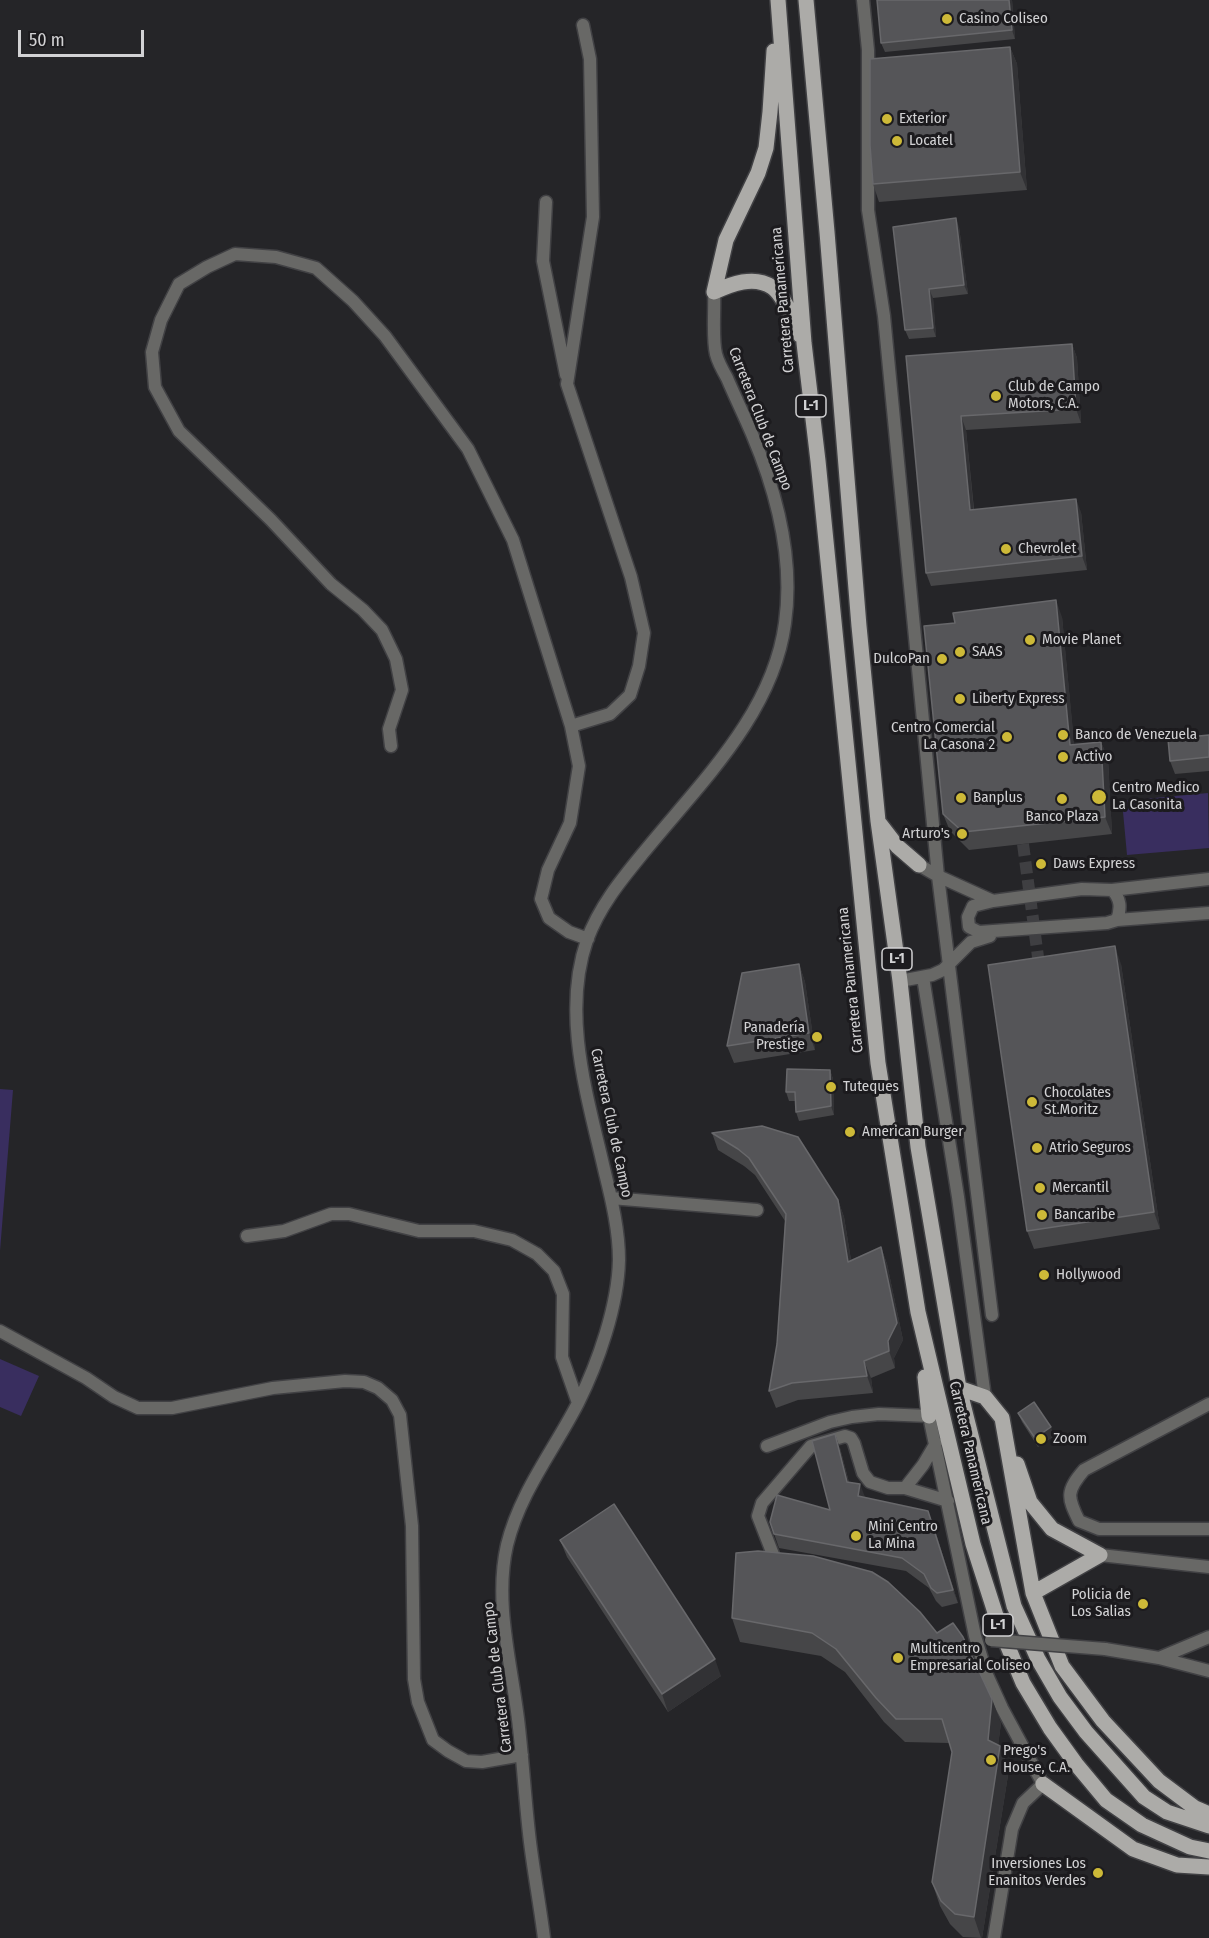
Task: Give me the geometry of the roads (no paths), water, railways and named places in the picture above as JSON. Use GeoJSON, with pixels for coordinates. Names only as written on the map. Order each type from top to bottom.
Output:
{"type":"FeatureCollection","features":[{"type":"Feature","properties":{"kind":"main road"},"geometry":{"type":"LineString","coordinates":[[714,292],[726,240],[758,173],[766,148],[777,0]]}},
{"type":"Feature","properties":{"kind":"main road","name":"Carretera Panamericana"},"geometry":{"type":"LineString","coordinates":[[777,0],[804,344],[818,461],[878,1063],[918,1312],[973,1544],[999,1625],[1023,1683],[1076,1764],[1106,1800],[1142,1825],[1190,1847],[1209,1851]]}},
{"type":"Feature","properties":{"kind":"main road","name":"Carretera Panamericana"},"geometry":{"type":"LineString","coordinates":[[806,0],[828,238],[859,626],[878,821],[900,981],[918,1147],[959,1388],[1014,1606],[1038,1659],[1060,1697],[1086,1732],[1144,1797],[1167,1812],[1209,1826]]}},
{"type":"Feature","properties":{"kind":"main road","name":"L-1"},"geometry":{"type":"LineString","coordinates":[[714,292],[739,282],[754,281],[772,287],[787,308],[804,344]]}},
{"type":"Feature","properties":{"kind":"main road"},"geometry":{"type":"LineString","coordinates":[[878,821],[897,846],[919,865]]}},
{"type":"Feature","properties":{"kind":"main road"},"geometry":{"type":"LineString","coordinates":[[918,1312],[929,1416]]}},
{"type":"Feature","properties":{"kind":"main road"},"geometry":{"type":"LineString","coordinates":[[959,1388],[985,1397],[1002,1418],[1030,1502],[1052,1529],[1100,1555]]}},
{"type":"Feature","properties":{"kind":"main road"},"geometry":{"type":"LineString","coordinates":[[1002,1418],[1033,1593],[1062,1666],[1103,1721],[1159,1781],[1195,1808],[1209,1814]]}},
{"type":"Feature","properties":{"kind":"main road"},"geometry":{"type":"LineString","coordinates":[[1033,1593],[1100,1555]]}},
{"type":"Feature","properties":{"kind":"main road"},"geometry":{"type":"LineString","coordinates":[[1043,1784],[1133,1849],[1177,1865],[1209,1868]]}},
{"type":"Feature","properties":{"kind":"street"},"geometry":{"type":"LineString","coordinates":[[863,0],[868,50],[868,210],[884,316],[938,876],[992,1315]]}},
{"type":"Feature","properties":{"kind":"street"},"geometry":{"type":"LineString","coordinates":[[567,384],[593,217],[590,59],[583,25]]}},
{"type":"Feature","properties":{"kind":"street"},"geometry":{"type":"LineString","coordinates":[[546,202],[543,261],[567,384],[631,577],[644,633],[639,666],[630,695],[610,714],[570,726]]}},
{"type":"Feature","properties":{"kind":"street"},"geometry":{"type":"LineString","coordinates":[[391,746],[389,729],[397,712],[402,690],[396,659],[382,630],[363,610],[331,584],[271,520],[179,431],[155,387],[152,352],[160,320],[179,284],[235,254],[276,257],[316,268],[354,302],[385,336],[468,449],[513,540],[570,726],[579,766],[570,823],[548,870],[541,898],[549,918],[568,932],[588,939]]}},
{"type":"Feature","properties":{"kind":"street","name":"Carretera Club de Campo"},"geometry":{"type":"LineString","coordinates":[[544,1938],[502,1608],[503,1573],[507,1544],[531,1483],[578,1403],[599,1352],[616,1285],[619,1260],[611,1198],[583,1076],[575,992],[588,939],[607,897],[733,743],[766,690],[778,660],[785,627],[788,595],[787,566],[781,527],[769,478],[716,354],[714,292]]}},
{"type":"Feature","properties":{"kind":"street"},"geometry":{"type":"LineString","coordinates":[[919,865],[993,901]]}},
{"type":"Feature","properties":{"kind":"street"},"geometry":{"type":"LineString","coordinates":[[1209,879],[1112,890],[1082,889],[993,901],[973,906],[968,917],[969,927],[979,932],[1209,913]]}},
{"type":"Feature","properties":{"kind":"street"},"geometry":{"type":"LineString","coordinates":[[1112,890],[1119,897],[1120,910],[1117,920]]}},
{"type":"Feature","properties":{"kind":"street"},"geometry":{"type":"LineString","coordinates":[[900,981],[923,977],[943,970],[971,942],[1004,931]]}},
{"type":"Feature","properties":{"kind":"street"},"geometry":{"type":"LineString","coordinates":[[923,977],[958,1197],[985,1397]]}},
{"type":"Feature","properties":{"kind":"street"},"geometry":{"type":"LineString","coordinates":[[611,1198],[757,1210]]}},
{"type":"Feature","properties":{"kind":"street"},"geometry":{"type":"LineString","coordinates":[[247,1236],[284,1231],[331,1214],[349,1214],[419,1231],[474,1231],[512,1240],[537,1254],[554,1271],[563,1294],[562,1357],[578,1403]]}},
{"type":"Feature","properties":{"kind":"street"},"geometry":{"type":"LineString","coordinates":[[0,1331],[86,1378],[114,1397],[138,1408],[172,1408],[273,1388],[345,1381],[364,1382],[378,1388],[392,1400],[399,1415],[412,1526],[414,1679],[418,1702],[432,1740],[466,1761],[482,1762],[522,1755]]}},
{"type":"Feature","properties":{"kind":"street"},"geometry":{"type":"LineString","coordinates":[[1209,1404],[1084,1470],[1072,1484],[1070,1502],[1079,1521],[1099,1529],[1209,1529]]}},
{"type":"Feature","properties":{"kind":"street"},"geometry":{"type":"LineString","coordinates":[[766,1446],[830,1422],[879,1414],[929,1416],[975,1636],[987,1675],[1043,1784],[1023,1803],[1012,1829],[994,1938]]}},
{"type":"Feature","properties":{"kind":"street"},"geometry":{"type":"LineString","coordinates":[[774,1557],[758,1516],[762,1503],[811,1446],[845,1436],[850,1438],[870,1482],[888,1488],[905,1488],[948,1501]]}},
{"type":"Feature","properties":{"kind":"street"},"geometry":{"type":"LineString","coordinates":[[905,1488],[936,1443]]}},
{"type":"Feature","properties":{"kind":"street"},"geometry":{"type":"LineString","coordinates":[[1100,1555],[1203,1567],[1209,1578]]}},
{"type":"Feature","properties":{"kind":"street"},"geometry":{"type":"LineString","coordinates":[[975,1636],[991,1640],[1105,1649],[1159,1658],[1209,1671]]}},
{"type":"Feature","properties":{"kind":"street"},"geometry":{"type":"LineString","coordinates":[[1159,1658],[1209,1637]]}},
{"type":"Feature","properties":{"kind":"tunnel"},"geometry":{"type":"LineString","coordinates":[[1023,844],[1040,972]]}},
{"type":"Feature","properties":{"kind":"place","name":"Casino Coliseo"},"geometry":{"type":"Point","coordinates":[947,19]}},
{"type":"Feature","properties":{"kind":"place","name":"Exterior"},"geometry":{"type":"Point","coordinates":[887,119]}},
{"type":"Feature","properties":{"kind":"place","name":"Locatel"},"geometry":{"type":"Point","coordinates":[897,141]}},
{"type":"Feature","properties":{"kind":"place","name":"Club de Campo Motors, C.A."},"geometry":{"type":"Point","coordinates":[996,396]}},
{"type":"Feature","properties":{"kind":"place","name":"Chevrolet"},"geometry":{"type":"Point","coordinates":[1006,549]}},
{"type":"Feature","properties":{"kind":"place","name":"Movie Planet"},"geometry":{"type":"Point","coordinates":[1030,640]}},
{"type":"Feature","properties":{"kind":"place","name":"SAAS"},"geometry":{"type":"Point","coordinates":[960,652]}},
{"type":"Feature","properties":{"kind":"place","name":"DulcoPan"},"geometry":{"type":"Point","coordinates":[942,659]}},
{"type":"Feature","properties":{"kind":"place","name":"Liberty Express"},"geometry":{"type":"Point","coordinates":[960,699]}},
{"type":"Feature","properties":{"kind":"place","name":"Banco de Venezuela"},"geometry":{"type":"Point","coordinates":[1063,735]}},
{"type":"Feature","properties":{"kind":"place","name":"Centro Comercial La Casona 2"},"geometry":{"type":"Point","coordinates":[1007,737]}},
{"type":"Feature","properties":{"kind":"place","name":"Activo"},"geometry":{"type":"Point","coordinates":[1063,757]}},
{"type":"Feature","properties":{"kind":"place","name":"Centro Medico La Casonita"},"geometry":{"type":"Point","coordinates":[1099,797]}},
{"type":"Feature","properties":{"kind":"place","name":"Banplus"},"geometry":{"type":"Point","coordinates":[961,798]}},
{"type":"Feature","properties":{"kind":"place","name":"Banco Plaza"},"geometry":{"type":"Point","coordinates":[1062,799]}},
{"type":"Feature","properties":{"kind":"place","name":"Arturo's"},"geometry":{"type":"Point","coordinates":[962,834]}},
{"type":"Feature","properties":{"kind":"place","name":"Daws Express"},"geometry":{"type":"Point","coordinates":[1041,864]}},
{"type":"Feature","properties":{"kind":"place","name":"Panadería Prestige"},"geometry":{"type":"Point","coordinates":[817,1037]}},
{"type":"Feature","properties":{"kind":"place","name":"Tuteques"},"geometry":{"type":"Point","coordinates":[831,1087]}},
{"type":"Feature","properties":{"kind":"place","name":"Chocolates St.Moritz"},"geometry":{"type":"Point","coordinates":[1032,1102]}},
{"type":"Feature","properties":{"kind":"place","name":"American Burger"},"geometry":{"type":"Point","coordinates":[850,1132]}},
{"type":"Feature","properties":{"kind":"place","name":"Atrio Seguros"},"geometry":{"type":"Point","coordinates":[1037,1148]}},
{"type":"Feature","properties":{"kind":"place","name":"Mercantil"},"geometry":{"type":"Point","coordinates":[1040,1188]}},
{"type":"Feature","properties":{"kind":"place","name":"Bancaribe"},"geometry":{"type":"Point","coordinates":[1042,1215]}},
{"type":"Feature","properties":{"kind":"place","name":"Hollywood"},"geometry":{"type":"Point","coordinates":[1044,1275]}},
{"type":"Feature","properties":{"kind":"place","name":"Zoom"},"geometry":{"type":"Point","coordinates":[1041,1439]}},
{"type":"Feature","properties":{"kind":"place","name":"Mini Centro La Mina"},"geometry":{"type":"Point","coordinates":[856,1536]}},
{"type":"Feature","properties":{"kind":"place","name":"Policia de Los Salias"},"geometry":{"type":"Point","coordinates":[1143,1604]}},
{"type":"Feature","properties":{"kind":"place","name":"Multicentro Empresarial Coliseo"},"geometry":{"type":"Point","coordinates":[898,1658]}},
{"type":"Feature","properties":{"kind":"place","name":"Prego's House, C.A."},"geometry":{"type":"Point","coordinates":[991,1760]}},
{"type":"Feature","properties":{"kind":"place","name":"Inversiones Los Enanitos Verdes"},"geometry":{"type":"Point","coordinates":[1098,1873]}}]}
